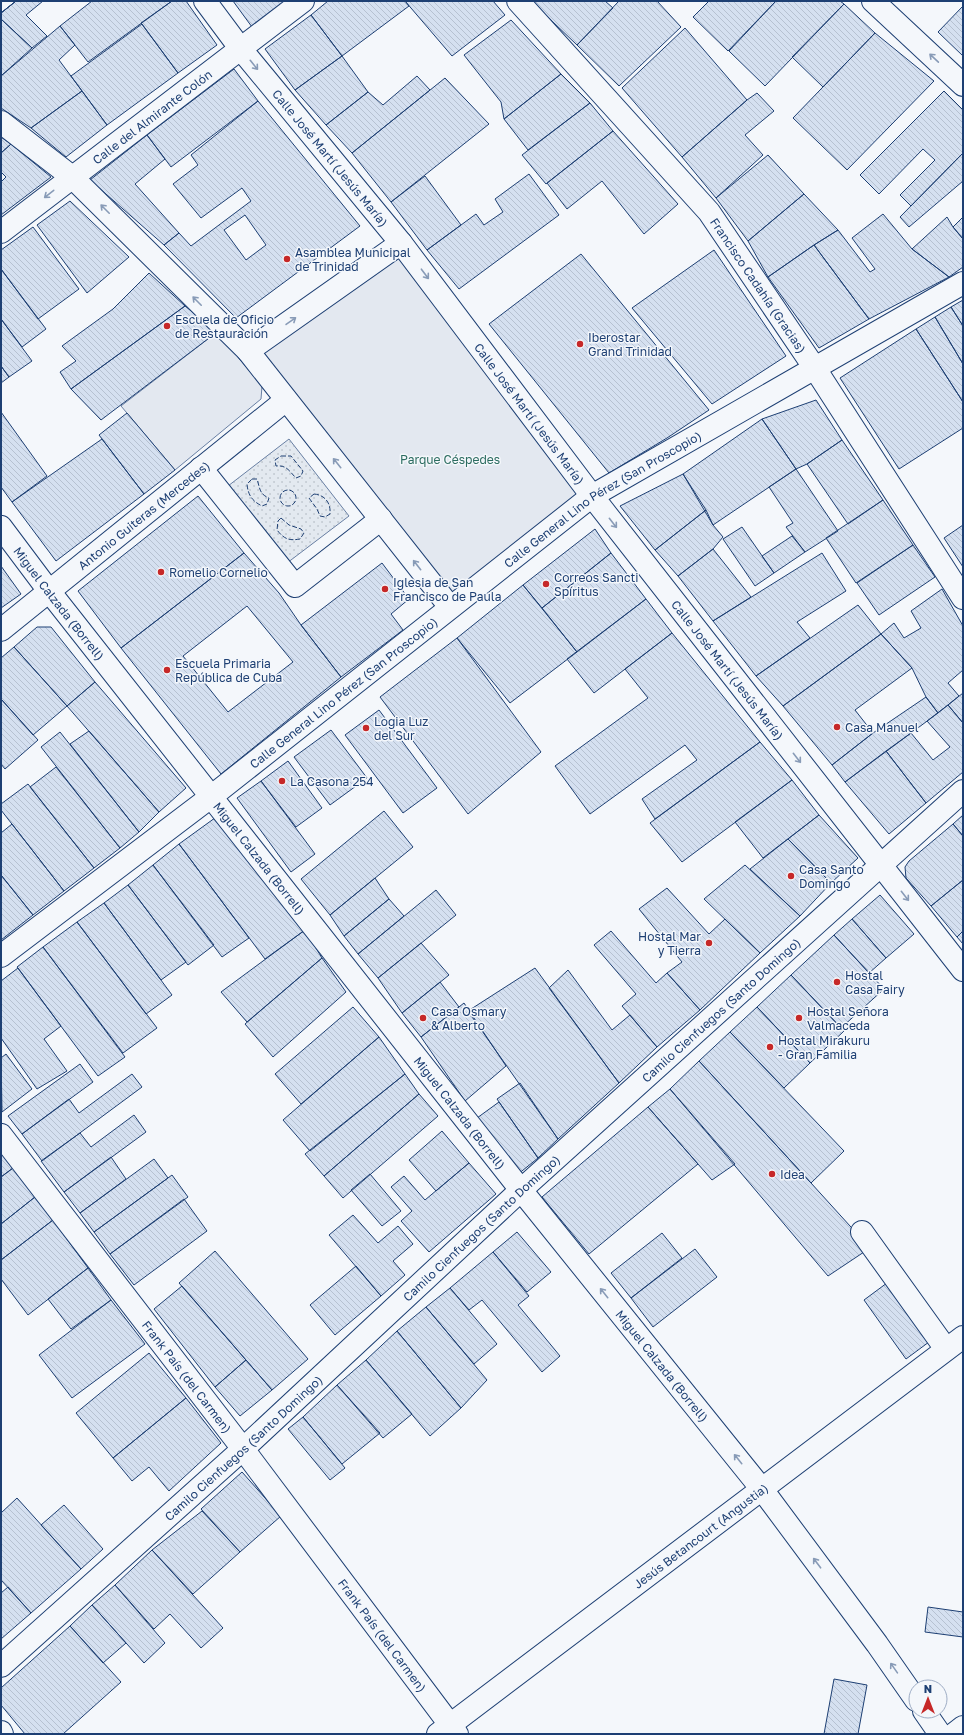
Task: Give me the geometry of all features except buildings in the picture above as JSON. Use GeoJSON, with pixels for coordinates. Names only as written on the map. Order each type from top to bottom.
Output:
{"type":"FeatureCollection","features":[{"type":"Feature","properties":{"kind":"street","name":"Calle José Martí (Jesús María)"},"geometry":{"type":"LineString","coordinates":[[205,1],[240,48],[401,243],[592,496],[963,970]]}},
{"type":"Feature","properties":{"kind":"street","name":"Calle del Almirante Colón"},"geometry":{"type":"LineString","coordinates":[[1,232],[303,1]]}},
{"type":"Feature","properties":{"kind":"street","name":"Francisco Cadahía (Gracias)"},"geometry":{"type":"LineString","coordinates":[[518,1],[709,212],[814,367],[963,598]]}},
{"type":"Feature","properties":{"kind":"street"},"geometry":{"type":"LineString","coordinates":[[873,1],[963,85]]}},
{"type":"Feature","properties":{"kind":"street"},"geometry":{"type":"LineString","coordinates":[[1,122],[72,177],[248,352],[450,607]]}},
{"type":"Feature","properties":{"kind":"street"},"geometry":{"type":"LineString","coordinates":[[248,352],[401,243]]}},
{"type":"Feature","properties":{"kind":"street","name":"Calle General Lino Pérez (San Proscopio)"},"geometry":{"type":"LineString","coordinates":[[1,956],[212,796],[592,496],[814,367],[963,283]]}},
{"type":"Feature","properties":{"kind":"street","name":"Antonio Guiteras (Mercedes)"},"geometry":{"type":"LineString","coordinates":[[1,630],[286,400]]}},
{"type":"Feature","properties":{"kind":"street"},"geometry":{"type":"LineString","coordinates":[[202,468],[295,586],[381,519]]}},
{"type":"Feature","properties":{"kind":"street","name":"Miguel Calzada (Borrell)"},"geometry":{"type":"LineString","coordinates":[[1,527],[49,591],[521,1190],[761,1488],[878,1644],[908,1688]]}},
{"type":"Feature","properties":{"kind":"street","name":"Camilo Cienfuegos (Santo Domingo)"},"geometry":{"type":"LineString","coordinates":[[1,1666],[244,1449],[521,1190],[963,791]]}},
{"type":"Feature","properties":{"kind":"street","name":"Frank País (del Carmen)"},"geometry":{"type":"LineString","coordinates":[[1,1135],[244,1449],[448,1731]]}},
{"type":"Feature","properties":{"kind":"street"},"geometry":{"type":"LineString","coordinates":[[862,1232],[955,1343]]}},
{"type":"Feature","properties":{"kind":"street","name":"Jesús Betancourt (Angustia)"},"geometry":{"type":"LineString","coordinates":[[448,1731],[761,1488],[955,1343]]}},
{"type":"Feature","properties":{"kind":"street"},"geometry":{"type":"LineString","coordinates":[[930,1719],[940,1734]]}},
{"type":"Feature","properties":{"kind":"street"},"geometry":{"type":"LineString","coordinates":[[954,1734],[963,1727]]}},
{"type":"Feature","properties":{"kind":"shaded area","name":"Parque Céspedes"},"geometry":{"type":"Polygon","coordinates":[[[402,230],[607,499],[448,618],[241,349],[402,230]]]}},
{"type":"Feature","properties":{"kind":"shaded area"},"geometry":{"type":"Polygon","coordinates":[[[217,332],[262,386],[261,399],[175,470],[121,406],[217,332]]]}},
{"type":"Feature","properties":{"kind":"shaded area"},"geometry":{"type":"Polygon","coordinates":[[[289,439],[349,516],[287,563],[228,486],[289,439]]]}},
{"type":"Feature","properties":{"kind":"fence"},"geometry":{"type":"LineString","coordinates":[[281,456],[291,456],[303,471],[301,476],[296,478],[283,466],[276,466],[275,460],[281,456]]}},
{"type":"Feature","properties":{"kind":"fence"},"geometry":{"type":"LineString","coordinates":[[252,479],[257,479],[259,488],[263,495],[269,498],[267,504],[262,506],[251,497],[247,484],[252,479]]}},
{"type":"Feature","properties":{"kind":"fence"},"geometry":{"type":"LineString","coordinates":[[288,490],[294,492],[296,498],[294,504],[288,506],[282,504],[280,498],[282,492],[288,490]]}},
{"type":"Feature","properties":{"kind":"fence"},"geometry":{"type":"LineString","coordinates":[[314,494],[321,496],[326,500],[329,506],[330,514],[325,517],[320,516],[309,498],[314,494]]}},
{"type":"Feature","properties":{"kind":"fence"},"geometry":{"type":"LineString","coordinates":[[281,518],[289,525],[301,529],[304,533],[300,539],[287,539],[277,530],[278,521],[281,518]]}},
{"type":"Feature","properties":{"kind":"place","name":"Asamblea Municipal de Trinidad"},"geometry":{"type":"Point","coordinates":[287,259]}},
{"type":"Feature","properties":{"kind":"place","name":"Escuela de Oficio de Restauración"},"geometry":{"type":"Point","coordinates":[167,326]}},
{"type":"Feature","properties":{"kind":"place","name":"Iberostar Grand Trinidad"},"geometry":{"type":"Point","coordinates":[580,344]}},
{"type":"Feature","properties":{"kind":"place","name":"Romelio Cornelio"},"geometry":{"type":"Point","coordinates":[161,572]}},
{"type":"Feature","properties":{"kind":"place","name":"Correos Sancti Spíritus"},"geometry":{"type":"Point","coordinates":[546,584]}},
{"type":"Feature","properties":{"kind":"place","name":"Iglesia de San Francisco de Paula"},"geometry":{"type":"Point","coordinates":[385,589]}},
{"type":"Feature","properties":{"kind":"place","name":"Escuela Primaria República de Cuba"},"geometry":{"type":"Point","coordinates":[167,670]}},
{"type":"Feature","properties":{"kind":"place","name":"Casa Manuel"},"geometry":{"type":"Point","coordinates":[837,727]}},
{"type":"Feature","properties":{"kind":"place","name":"Logia Luz del Sur"},"geometry":{"type":"Point","coordinates":[366,728]}},
{"type":"Feature","properties":{"kind":"place","name":"La Casona 254"},"geometry":{"type":"Point","coordinates":[282,781]}},
{"type":"Feature","properties":{"kind":"place","name":"Casa Santo Domingo"},"geometry":{"type":"Point","coordinates":[791,876]}},
{"type":"Feature","properties":{"kind":"place","name":"Hostal Mar y Tierra"},"geometry":{"type":"Point","coordinates":[709,943]}},
{"type":"Feature","properties":{"kind":"place","name":"Hostal Casa Fairy"},"geometry":{"type":"Point","coordinates":[837,982]}},
{"type":"Feature","properties":{"kind":"place","name":"Casa Osmary & Alberto"},"geometry":{"type":"Point","coordinates":[423,1018]}},
{"type":"Feature","properties":{"kind":"place","name":"Hostal Señora Valmaceda"},"geometry":{"type":"Point","coordinates":[799,1018]}},
{"type":"Feature","properties":{"kind":"place","name":"Hostal Mirakuru - Gran Familia"},"geometry":{"type":"Point","coordinates":[770,1047]}},
{"type":"Feature","properties":{"kind":"place","name":"Idea"},"geometry":{"type":"Point","coordinates":[772,1174]}}]}
